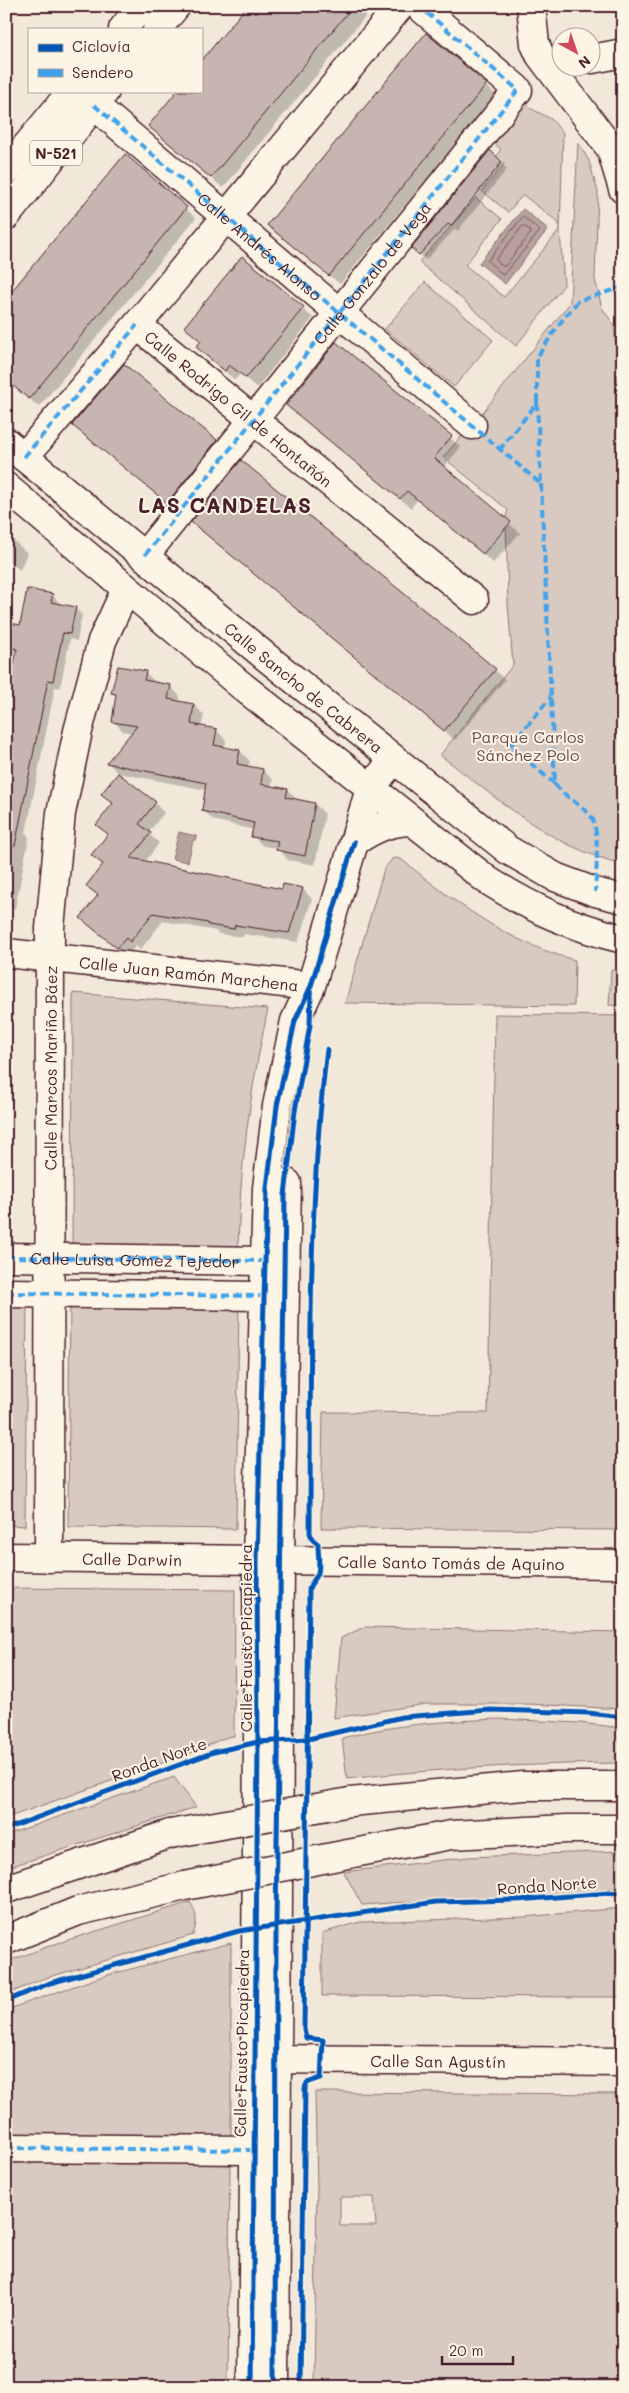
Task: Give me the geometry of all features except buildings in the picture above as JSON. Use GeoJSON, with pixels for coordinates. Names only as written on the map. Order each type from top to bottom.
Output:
{"type":"FeatureCollection","features":[{"type":"Feature","properties":{"kind":"main road"},"geometry":{"type":"LineString","coordinates":[[124,28],[142,6]]}},
{"type":"Feature","properties":{"kind":"main road"},"geometry":{"type":"LineString","coordinates":[[158,28],[176,6]]}},
{"type":"Feature","properties":{"kind":"main road","name":"Calle Rodrigo Gil de Hontañón"},"geometry":{"type":"LineString","coordinates":[[400,6],[137,325],[474,600]]}},
{"type":"Feature","properties":{"kind":"main road","name":"Calle Gonzalo de Vega"},"geometry":{"type":"LineString","coordinates":[[144,555],[518,90],[419,6]]}},
{"type":"Feature","properties":{"kind":"main road"},"geometry":{"type":"LineString","coordinates":[[531,6],[535,44],[552,62]]}},
{"type":"Feature","properties":{"kind":"main road"},"geometry":{"type":"LineString","coordinates":[[602,57],[623,53]]}},
{"type":"Feature","properties":{"kind":"main road"},"geometry":{"type":"LineString","coordinates":[[564,78],[611,149],[623,189]]}},
{"type":"Feature","properties":{"kind":"main road","name":"Calle Andrés Alonso"},"geometry":{"type":"LineString","coordinates":[[90,96],[226,216],[472,425]]}},
{"type":"Feature","properties":{"kind":"main road","name":"N-521"},"geometry":{"type":"LineString","coordinates":[[6,171],[90,96]]}},
{"type":"Feature","properties":{"kind":"main road","name":"N-521"},"geometry":{"type":"LineString","coordinates":[[6,216],[90,96]]}},
{"type":"Feature","properties":{"kind":"main road"},"geometry":{"type":"LineString","coordinates":[[15,449],[137,325]]}},
{"type":"Feature","properties":{"kind":"main road","name":"Calle Sancho de Cabrera"},"geometry":{"type":"LineString","coordinates":[[15,449],[393,760],[508,850],[556,877],[595,892],[623,898]]}},
{"type":"Feature","properties":{"kind":"main road"},"geometry":{"type":"LineString","coordinates":[[6,487],[126,589],[333,759],[487,880],[526,904],[582,929],[623,939]]}},
{"type":"Feature","properties":{"kind":"main road","name":"Calle Marcos Mariño Báez"},"geometry":{"type":"LineString","coordinates":[[49,1558],[49,958],[61,814],[76,740],[102,640],[126,589]]}},
{"type":"Feature","properties":{"kind":"main road","name":"Calle Fausto Picapiedra"},"geometry":{"type":"LineString","coordinates":[[333,759],[346,784],[354,806],[356,835]]}},
{"type":"Feature","properties":{"kind":"main road","name":"Calle Fausto Picapiedra"},"geometry":{"type":"LineString","coordinates":[[268,1560],[263,1296],[267,1188],[277,1106],[295,1021],[311,986],[370,789],[393,760]]}},
{"type":"Feature","properties":{"kind":"main road"},"geometry":{"type":"LineString","coordinates":[[356,835],[391,822],[410,821]]}},
{"type":"Feature","properties":{"kind":"main road","name":"Calle Juan Ramón Marchena"},"geometry":{"type":"LineString","coordinates":[[6,953],[311,986]]}},
{"type":"Feature","properties":{"kind":"main road","name":"Calle Fausto Picapiedra"},"geometry":{"type":"LineString","coordinates":[[275,2387],[258,1742],[285,1195],[295,1111],[310,1025],[311,986]]}},
{"type":"Feature","properties":{"kind":"main road","name":"Calle Luisa Gómez Tejedor"},"geometry":{"type":"LineString","coordinates":[[6,1257],[264,1261]]}},
{"type":"Feature","properties":{"kind":"main road"},"geometry":{"type":"LineString","coordinates":[[6,1293],[263,1296]]}},
{"type":"Feature","properties":{"kind":"main road","name":"Calle Darwin"},"geometry":{"type":"LineString","coordinates":[[6,1557],[268,1560]]}},
{"type":"Feature","properties":{"kind":"main road","name":"Calle Santo Tomás de Aquino"},"geometry":{"type":"LineString","coordinates":[[268,1560],[623,1564]]}},
{"type":"Feature","properties":{"kind":"main road"},"geometry":{"type":"LineString","coordinates":[[6,1889],[170,1834],[350,1802],[523,1786],[623,1786]]}},
{"type":"Feature","properties":{"kind":"main road"},"geometry":{"type":"LineString","coordinates":[[6,1940],[78,1911],[185,1886],[451,1835],[567,1829],[623,1829]]}},
{"type":"Feature","properties":{"kind":"main road","name":"Calle Fausto Picapiedra"},"geometry":{"type":"LineString","coordinates":[[252,2387],[252,2150],[265,2058]]}},
{"type":"Feature","properties":{"kind":"main road","name":"Calle San Agustín"},"geometry":{"type":"LineString","coordinates":[[265,2058],[623,2062]]}},
{"type":"Feature","properties":{"kind":"main road"},"geometry":{"type":"LineString","coordinates":[[6,2148],[252,2150]]}},
{"type":"Feature","properties":{"kind":"green space"},"geometry":{"type":"Polygon","coordinates":[[[523,100],[530,108],[551,119],[563,133],[560,231],[564,285],[516,346],[419,262],[476,198],[502,219],[465,265],[504,297],[559,231],[559,223],[523,195],[508,212],[482,191],[504,164],[496,157],[501,149],[492,142],[523,100]]]}},
{"type":"Feature","properties":{"kind":"green space","name":"Parque Carlos Sánchez Polo"},"geometry":{"type":"Polygon","coordinates":[[[578,142],[589,161],[598,192],[595,279],[602,308],[614,325],[618,367],[623,367],[623,864],[572,846],[548,834],[504,804],[440,755],[513,665],[508,604],[506,517],[508,510],[443,457],[479,417],[570,303],[578,142]]]}},
{"type":"Feature","properties":{"kind":"green space"},"geometry":{"type":"Polygon","coordinates":[[[425,282],[493,340],[454,387],[385,329],[425,282]]]}},
{"type":"Feature","properties":{"kind":"green space"},"geometry":{"type":"Polygon","coordinates":[[[393,858],[401,859],[441,891],[504,932],[550,953],[575,960],[574,1006],[345,1003],[384,869],[393,858]]]}},
{"type":"Feature","properties":{"kind":"green space"},"geometry":{"type":"Polygon","coordinates":[[[611,970],[623,971],[623,1006],[609,1005],[611,970]]]}},
{"type":"Feature","properties":{"kind":"green space"},"geometry":{"type":"Polygon","coordinates":[[[73,993],[268,1009],[256,1070],[243,1163],[238,1256],[72,1254],[73,993]]]}},
{"type":"Feature","properties":{"kind":"green space"},"geometry":{"type":"Polygon","coordinates":[[[495,1014],[623,1016],[623,1530],[321,1528],[323,1412],[488,1413],[495,1014]]]}},
{"type":"Feature","properties":{"kind":"green space"},"geometry":{"type":"Polygon","coordinates":[[[6,1297],[27,1297],[25,1526],[6,1525],[6,1297]]]}},
{"type":"Feature","properties":{"kind":"green space"},"geometry":{"type":"Polygon","coordinates":[[[70,1298],[239,1299],[236,1529],[68,1527],[70,1298]]]}},
{"type":"Feature","properties":{"kind":"green space"},"geometry":{"type":"Polygon","coordinates":[[[6,1588],[235,1590],[234,1736],[224,1738],[196,1751],[6,1818],[6,1588]]]}},
{"type":"Feature","properties":{"kind":"green space"},"geometry":{"type":"Polygon","coordinates":[[[364,1627],[623,1632],[623,1709],[528,1704],[426,1704],[334,1718],[341,1638],[364,1627]]]}},
{"type":"Feature","properties":{"kind":"green space"},"geometry":{"type":"Polygon","coordinates":[[[500,1719],[580,1723],[623,1728],[623,1763],[485,1767],[347,1779],[342,1738],[381,1729],[420,1724],[500,1719]]]}},
{"type":"Feature","properties":{"kind":"green space"},"geometry":{"type":"Polygon","coordinates":[[[174,1777],[196,1807],[6,1868],[6,1835],[174,1777]]]}},
{"type":"Feature","properties":{"kind":"green space"},"geometry":{"type":"Polygon","coordinates":[[[623,1851],[623,1888],[590,1892],[362,1905],[344,1872],[468,1857],[623,1851]]]}},
{"type":"Feature","properties":{"kind":"green space"},"geometry":{"type":"Polygon","coordinates":[[[190,1902],[196,1918],[193,1935],[42,1979],[6,1995],[6,1962],[55,1944],[190,1902]]]}},
{"type":"Feature","properties":{"kind":"green space"},"geometry":{"type":"Polygon","coordinates":[[[623,1908],[623,1997],[322,1996],[322,1933],[360,1922],[524,1917],[623,1908]]]}},
{"type":"Feature","properties":{"kind":"green space"},"geometry":{"type":"Polygon","coordinates":[[[231,1943],[231,2141],[6,2137],[6,2010],[100,1977],[231,1943]]]}},
{"type":"Feature","properties":{"kind":"green space"},"geometry":{"type":"Polygon","coordinates":[[[315,2092],[623,2094],[623,2387],[314,2387],[317,2186],[315,2092]],[[340,2197],[340,2226],[376,2226],[374,2197],[340,2197]]]}},
{"type":"Feature","properties":{"kind":"green space"},"geometry":{"type":"Polygon","coordinates":[[[6,2158],[230,2160],[228,2387],[6,2387],[6,2158]]]}},
{"type":"Feature","properties":{"kind":"water"},"geometry":{"type":"Polygon","coordinates":[[[523,209],[548,229],[505,284],[479,263],[523,209]]]}},
{"type":"Feature","properties":{"kind":"water"},"geometry":{"type":"Polygon","coordinates":[[[179,832],[196,836],[197,840],[193,840],[188,862],[172,859],[179,832]]]}},
{"type":"Feature","properties":{"kind":"marked path"},"geometry":{"type":"LineString","coordinates":[[145,555],[518,90],[419,6]]}},
{"type":"Feature","properties":{"kind":"marked path"},"geometry":{"type":"LineString","coordinates":[[94,105],[541,484],[537,403],[500,449]]}},
{"type":"Feature","properties":{"kind":"marked path"},"geometry":{"type":"LineString","coordinates":[[537,403],[537,357],[560,323],[578,301],[623,287]]}},
{"type":"Feature","properties":{"kind":"marked path"},"geometry":{"type":"LineString","coordinates":[[24,457],[137,325]]}},
{"type":"Feature","properties":{"kind":"marked path"},"geometry":{"type":"LineString","coordinates":[[541,484],[555,784],[510,746],[551,697]]}},
{"type":"Feature","properties":{"kind":"marked path"},"geometry":{"type":"LineString","coordinates":[[555,784],[592,818],[596,833],[597,854],[595,892]]}},
{"type":"Feature","properties":{"kind":"marked path"},"geometry":{"type":"LineString","coordinates":[[6,1257],[264,1261]]}},
{"type":"Feature","properties":{"kind":"marked path"},"geometry":{"type":"LineString","coordinates":[[6,1293],[263,1296]]}},
{"type":"Feature","properties":{"kind":"marked path"},"geometry":{"type":"LineString","coordinates":[[6,2148],[252,2150]]}},
{"type":"Feature","properties":{"kind":"cycle path"},"geometry":{"type":"LineString","coordinates":[[252,2387],[258,1742],[257,1560],[267,1188],[277,1106],[295,1021],[311,986],[354,842]]}},
{"type":"Feature","properties":{"kind":"cycle path"},"geometry":{"type":"LineString","coordinates":[[275,2387],[276,1926],[285,1195],[295,1111],[310,1025],[311,993]]}},
{"type":"Feature","properties":{"kind":"cycle path"},"geometry":{"type":"LineString","coordinates":[[301,2387],[305,2088],[307,2083],[321,2078],[323,2040],[306,2038],[304,2029],[309,1590],[318,1573],[319,1566],[318,1544],[313,1540],[310,1533],[311,1291],[316,1169],[327,1049]]}},
{"type":"Feature","properties":{"kind":"cycle path","name":"Ronda Norte"},"geometry":{"type":"LineString","coordinates":[[6,1829],[214,1752],[258,1742],[308,1739],[402,1717],[490,1710],[588,1713],[623,1717]]}},
{"type":"Feature","properties":{"kind":"cycle path","name":"Ronda Norte"},"geometry":{"type":"LineString","coordinates":[[6,2001],[50,1983],[239,1931],[436,1902],[517,1900],[623,1892]]}},
{"type":"Feature","properties":{"kind":"district","name":"LAS CANDELAS"},"geometry":{"type":"Point","coordinates":[225,504]}}]}
